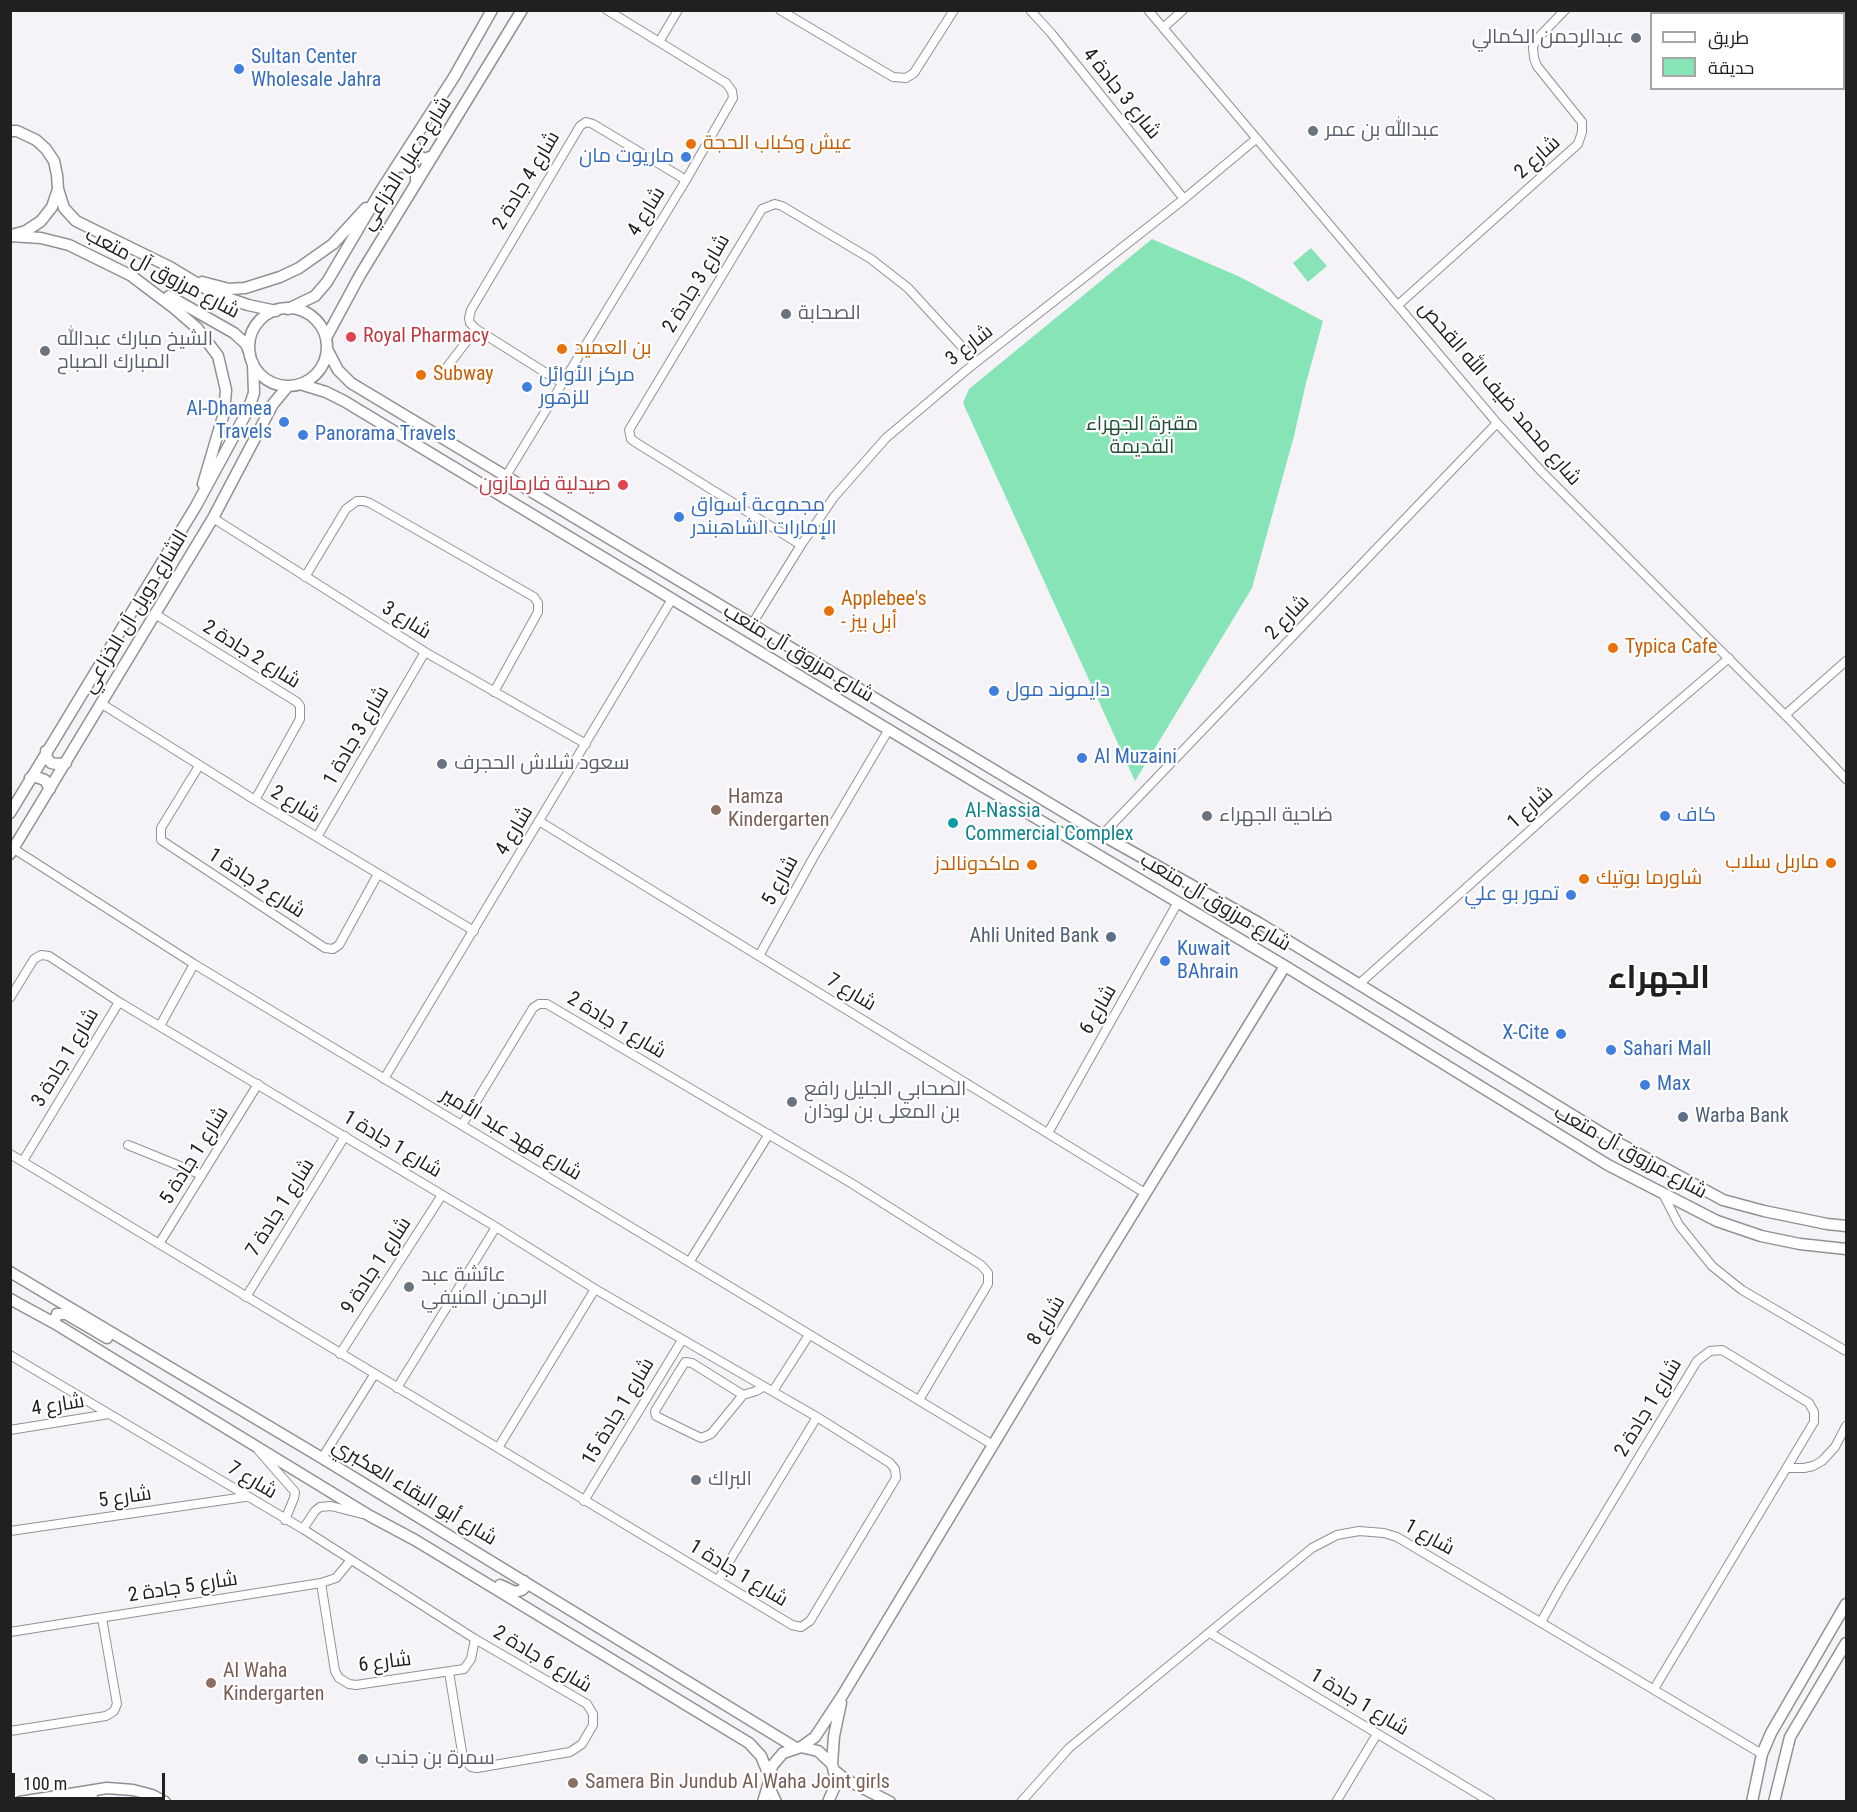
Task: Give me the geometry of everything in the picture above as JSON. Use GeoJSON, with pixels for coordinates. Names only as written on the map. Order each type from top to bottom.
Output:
{"type":"FeatureCollection","features":[{"type":"Feature","properties":{"kind":"main road","name":"شارع دعبل الخزاعي"},"geometry":{"type":"LineString","coordinates":[[288,309],[307,300],[322,289],[347,251],[380,192],[454,77],[492,10]]}},
{"type":"Feature","properties":{"kind":"main road","name":"شارع دعبل الخزاعي"},"geometry":{"type":"LineString","coordinates":[[326,344],[360,275],[522,10]]}},
{"type":"Feature","properties":{"kind":"main road","name":"شارع مرزوق آل متعب"},"geometry":{"type":"LineString","coordinates":[[10,131],[17,131],[36,140],[46,149],[54,161],[58,189],[64,208],[76,221],[118,240],[213,293],[234,301],[276,311]]}},
{"type":"Feature","properties":{"kind":"main road"},"geometry":{"type":"LineString","coordinates":[[413,143],[420,157],[424,159],[433,156]]}},
{"type":"Feature","properties":{"kind":"main road"},"geometry":{"type":"LineString","coordinates":[[397,166],[413,168],[416,183]]}},
{"type":"Feature","properties":{"kind":"main road"},"geometry":{"type":"LineString","coordinates":[[10,235],[26,231],[41,221],[52,207],[58,189]]}},
{"type":"Feature","properties":{"kind":"main road"},"geometry":{"type":"LineString","coordinates":[[186,277],[230,289],[245,288],[280,277],[333,244],[380,192]]}},
{"type":"Feature","properties":{"kind":"main road","name":"شارع مرزوق آل متعب"},"geometry":{"type":"LineString","coordinates":[[10,235],[41,238],[69,245],[129,274],[234,333],[246,344],[251,359]]}},
{"type":"Feature","properties":{"kind":"main road"},"geometry":{"type":"LineString","coordinates":[[129,274],[196,328],[214,349],[221,365],[226,390],[224,413],[196,506]]}},
{"type":"Feature","properties":{"kind":"main road"},"geometry":{"type":"LineString","coordinates":[[299,310],[316,320],[326,344],[322,367],[309,380],[300,384],[288,386],[271,382],[257,371],[251,359],[252,333],[266,315],[276,311],[299,310]]}},
{"type":"Feature","properties":{"kind":"main road","name":"شارع مرزوق آل متعب"},"geometry":{"type":"LineString","coordinates":[[326,344],[338,370],[351,383],[1102,835],[1259,923],[1613,1140],[1723,1200],[1764,1211],[1846,1226]]}},
{"type":"Feature","properties":{"kind":"main road","name":"الشارع دوبل آل الخزاعي"},"geometry":{"type":"LineString","coordinates":[[10,813],[196,506],[248,410],[254,393],[251,359]]}},
{"type":"Feature","properties":{"kind":"main road","name":"شارع مرزوق آل متعب"},"geometry":{"type":"LineString","coordinates":[[300,384],[326,392],[344,401],[1285,966],[1608,1165],[1716,1221],[1761,1236],[1819,1247],[1846,1248]]}},
{"type":"Feature","properties":{"kind":"main road","name":"الشارع دوبل آل الخزاعي"},"geometry":{"type":"LineString","coordinates":[[12,852],[213,518],[273,404],[288,386]]}},
{"type":"Feature","properties":{"kind":"main road"},"geometry":{"type":"LineString","coordinates":[[618,566],[627,563],[630,551]]}},
{"type":"Feature","properties":{"kind":"main road"},"geometry":{"type":"LineString","coordinates":[[646,583],[648,570],[657,567]]}},
{"type":"Feature","properties":{"kind":"main road"},"geometry":{"type":"LineString","coordinates":[[46,751],[51,763],[66,763]]}},
{"type":"Feature","properties":{"kind":"main road"},"geometry":{"type":"LineString","coordinates":[[977,783],[989,776],[989,767]]}},
{"type":"Feature","properties":{"kind":"main road"},"geometry":{"type":"LineString","coordinates":[[30,778],[45,780],[50,789]]}},
{"type":"Feature","properties":{"kind":"main road"},"geometry":{"type":"LineString","coordinates":[[1005,799],[1004,795],[1008,787],[1016,783]]}},
{"type":"Feature","properties":{"kind":"main road","name":"شارع 8"},"geometry":{"type":"LineString","coordinates":[[769,1778],[777,1759],[783,1753],[799,1748],[815,1737],[842,1696],[1145,1193],[1285,966]]}},
{"type":"Feature","properties":{"kind":"main road"},"geometry":{"type":"LineString","coordinates":[[1819,1247],[1846,1256]]}},
{"type":"Feature","properties":{"kind":"main road","name":"شارع أبو البقاء العكبري"},"geometry":{"type":"LineString","coordinates":[[10,1272],[322,1458],[799,1748],[818,1751],[833,1767]]}},
{"type":"Feature","properties":{"kind":"main road","name":"شارع أبو البقاء العكبري"},"geometry":{"type":"LineString","coordinates":[[10,1299],[54,1323],[749,1743],[761,1756],[776,1802]]}},
{"type":"Feature","properties":{"kind":"main road"},"geometry":{"type":"LineString","coordinates":[[54,1323],[57,1314],[66,1314],[156,1367],[172,1368]]}},
{"type":"Feature","properties":{"kind":"main road"},"geometry":{"type":"LineString","coordinates":[[415,1540],[434,1546],[515,1592],[525,1587],[524,1581]]}},
{"type":"Feature","properties":{"kind":"main road"},"geometry":{"type":"LineString","coordinates":[[1752,1802],[1762,1754],[1771,1733],[1846,1604]]}},
{"type":"Feature","properties":{"kind":"main road"},"geometry":{"type":"LineString","coordinates":[[1774,1802],[1790,1737],[1846,1645]]}},
{"type":"Feature","properties":{"kind":"main road","name":"شارع 8"},"geometry":{"type":"LineString","coordinates":[[828,1802],[835,1786],[834,1736],[842,1696]]}},
{"type":"Feature","properties":{"kind":"main road"},"geometry":{"type":"LineString","coordinates":[[833,1767],[845,1779],[890,1802]]}},
{"type":"Feature","properties":{"kind":"main road"},"geometry":{"type":"LineString","coordinates":[[763,1802],[769,1778]]}},
{"type":"Feature","properties":{"kind":"main road"},"geometry":{"type":"LineString","coordinates":[[75,1802],[104,1793],[107,1788]]}},
{"type":"Feature","properties":{"kind":"main road"},"geometry":{"type":"LineString","coordinates":[[20,1802],[107,1788],[133,1790],[152,1795],[165,1802]]}},
{"type":"Feature","properties":{"kind":"street","name":"شارع 4"},"geometry":{"type":"LineString","coordinates":[[506,476],[686,180],[733,98],[732,91],[726,83],[607,10]]}},
{"type":"Feature","properties":{"kind":"street"},"geometry":{"type":"LineString","coordinates":[[659,42],[678,10]]}},
{"type":"Feature","properties":{"kind":"street"},"geometry":{"type":"LineString","coordinates":[[780,10],[893,77],[906,78],[914,73],[954,10]]}},
{"type":"Feature","properties":{"kind":"street","name":"شارع 3 جادة 4"},"geometry":{"type":"LineString","coordinates":[[1030,10],[1184,199]]}},
{"type":"Feature","properties":{"kind":"street","name":"شارع محمد ضيف الله القحص"},"geometry":{"type":"LineString","coordinates":[[1148,10],[1497,423],[1542,472],[1729,658],[1846,779]]}},
{"type":"Feature","properties":{"kind":"street"},"geometry":{"type":"LineString","coordinates":[[1163,27],[1183,10]]}},
{"type":"Feature","properties":{"kind":"street","name":"شارع 2"},"geometry":{"type":"LineString","coordinates":[[1398,305],[1578,144],[1582,122],[1537,66],[1534,58],[1533,47],[1536,40],[1565,10]]}},
{"type":"Feature","properties":{"kind":"street","name":"شارع 4 جادة 2"},"geometry":{"type":"LineString","coordinates":[[476,329],[470,323],[471,310],[582,123],[593,124],[686,180]]}},
{"type":"Feature","properties":{"kind":"street","name":"شارع 3"},"geometry":{"type":"LineString","coordinates":[[752,624],[834,497],[872,452],[916,411],[976,362],[1184,199],[1256,139]]}},
{"type":"Feature","properties":{"kind":"street","name":"شارع 3 جادة 2"},"geometry":{"type":"LineString","coordinates":[[801,545],[634,442],[629,429],[762,209],[776,204],[782,206],[871,259],[908,288],[976,362]]}},
{"type":"Feature","properties":{"kind":"street"},"geometry":{"type":"LineString","coordinates":[[447,368],[476,329],[562,383]]}},
{"type":"Feature","properties":{"kind":"street","name":"شارع 2"},"geometry":{"type":"LineString","coordinates":[[1102,835],[1497,423]]}},
{"type":"Feature","properties":{"kind":"street"},"geometry":{"type":"LineString","coordinates":[[305,577],[346,509],[357,501],[364,501],[534,597],[538,603],[538,612],[494,692]]}},
{"type":"Feature","properties":{"kind":"street","name":"شارع 3"},"geometry":{"type":"LineString","coordinates":[[213,518],[425,652],[586,744]]}},
{"type":"Feature","properties":{"kind":"street","name":"شارع 4"},"geometry":{"type":"LineString","coordinates":[[384,1079],[672,599]]}},
{"type":"Feature","properties":{"kind":"street","name":"شارع 2 جادة 2"},"geometry":{"type":"LineString","coordinates":[[155,615],[300,706],[300,719],[255,800]]}},
{"type":"Feature","properties":{"kind":"street","name":"شارع 3 جادة 1"},"geometry":{"type":"LineString","coordinates":[[317,837],[425,652]]}},
{"type":"Feature","properties":{"kind":"street","name":"شارع 1"},"geometry":{"type":"LineString","coordinates":[[1358,985],[1593,774],[1729,658]]}},
{"type":"Feature","properties":{"kind":"street"},"geometry":{"type":"LineString","coordinates":[[1785,715],[1846,661]]}},
{"type":"Feature","properties":{"kind":"street","name":"شارع 2"},"geometry":{"type":"LineString","coordinates":[[102,704],[199,766],[474,931]]}},
{"type":"Feature","properties":{"kind":"street","name":"شارع 5"},"geometry":{"type":"LineString","coordinates":[[759,956],[813,858],[889,729]]}},
{"type":"Feature","properties":{"kind":"street","name":"شارع 2 جادة 1"},"geometry":{"type":"LineString","coordinates":[[199,766],[161,828],[161,840],[325,948],[333,949],[339,945],[378,874]]}},
{"type":"Feature","properties":{"kind":"street","name":"شارع 7"},"geometry":{"type":"LineString","coordinates":[[539,822],[1145,1193]]}},
{"type":"Feature","properties":{"kind":"street","name":"شارع فهد عبد الأمير"},"geometry":{"type":"LineString","coordinates":[[12,852],[384,1079],[993,1445]]}},
{"type":"Feature","properties":{"kind":"street","name":"شارع 6"},"geometry":{"type":"LineString","coordinates":[[1048,1133],[1178,902]]}},
{"type":"Feature","properties":{"kind":"street","name":"شارع 1 جادة 1"},"geometry":{"type":"LineString","coordinates":[[10,998],[34,960],[41,954],[45,954],[119,1002],[595,1288],[817,1417],[890,1463],[896,1478],[810,1621],[801,1627],[792,1625],[10,1154]]}},
{"type":"Feature","properties":{"kind":"street"},"geometry":{"type":"LineString","coordinates":[[159,1026],[194,964]]}},
{"type":"Feature","properties":{"kind":"street","name":"شارع 1 جادة 3"},"geometry":{"type":"LineString","coordinates":[[23,1161],[119,1002]]}},
{"type":"Feature","properties":{"kind":"street","name":"شارع 1 جادة 2"},"geometry":{"type":"LineString","coordinates":[[462,1125],[533,1008],[547,1004],[769,1134],[981,1265],[988,1273],[988,1284],[919,1400]]}},
{"type":"Feature","properties":{"kind":"street","name":"شارع 1 جادة 5"},"geometry":{"type":"LineString","coordinates":[[159,1244],[258,1084]]}},
{"type":"Feature","properties":{"kind":"street"},"geometry":{"type":"LineString","coordinates":[[690,1261],[769,1134]]}},
{"type":"Feature","properties":{"kind":"street","name":"شارع 1 جادة 7"},"geometry":{"type":"LineString","coordinates":[[246,1297],[345,1136]]}},
{"type":"Feature","properties":{"kind":"street"},"geometry":{"type":"LineString","coordinates":[[128,1145],[202,1175]]}},
{"type":"Feature","properties":{"kind":"street"},"geometry":{"type":"LineString","coordinates":[[1663,1194],[1679,1225],[1712,1266],[1742,1290],[1846,1351]]}},
{"type":"Feature","properties":{"kind":"street","name":"شارع 1 جادة 9"},"geometry":{"type":"LineString","coordinates":[[340,1354],[442,1195]]}},
{"type":"Feature","properties":{"kind":"street"},"geometry":{"type":"LineString","coordinates":[[398,1388],[496,1227]]}},
{"type":"Feature","properties":{"kind":"street"},"geometry":{"type":"LineString","coordinates":[[498,1448],[595,1288]]}},
{"type":"Feature","properties":{"kind":"street"},"geometry":{"type":"LineString","coordinates":[[773,1391],[809,1335]]}},
{"type":"Feature","properties":{"kind":"street","name":"شارع 1 جادة 15"},"geometry":{"type":"LineString","coordinates":[[584,1501],[682,1340]]}},
{"type":"Feature","properties":{"kind":"street","name":"شارع 1 جادة 2"},"geometry":{"type":"LineString","coordinates":[[1541,1622],[1697,1361],[1705,1353],[1722,1350],[1809,1403],[1814,1412],[1813,1428],[1654,1689]]}},
{"type":"Feature","properties":{"kind":"street","name":"شارع 7"},"geometry":{"type":"LineString","coordinates":[[10,1355],[303,1530],[475,1639]]}},
{"type":"Feature","properties":{"kind":"street"},"geometry":{"type":"LineString","coordinates":[[743,1395],[685,1362],[655,1411],[656,1416],[701,1438],[711,1434],[743,1395],[764,1387]]}},
{"type":"Feature","properties":{"kind":"street"},"geometry":{"type":"LineString","coordinates":[[322,1458],[374,1375]]}},
{"type":"Feature","properties":{"kind":"street","name":"شارع 4"},"geometry":{"type":"LineString","coordinates":[[10,1430],[110,1414]]}},
{"type":"Feature","properties":{"kind":"street"},"geometry":{"type":"LineString","coordinates":[[718,1580],[817,1417]]}},
{"type":"Feature","properties":{"kind":"street"},"geometry":{"type":"LineString","coordinates":[[1787,1468],[1804,1468],[1822,1461],[1835,1447],[1846,1426]]}},
{"type":"Feature","properties":{"kind":"street"},"geometry":{"type":"LineString","coordinates":[[252,1444],[295,1492],[285,1520]]}},
{"type":"Feature","properties":{"kind":"street","name":"شارع 5"},"geometry":{"type":"LineString","coordinates":[[10,1531],[245,1497]]}},
{"type":"Feature","properties":{"kind":"street"},"geometry":{"type":"LineString","coordinates":[[303,1530],[320,1507],[331,1506],[370,1516]]}},
{"type":"Feature","properties":{"kind":"street","name":"شارع 1"},"geometry":{"type":"LineString","coordinates":[[1021,1802],[1069,1748],[1312,1548],[1337,1535],[1359,1531],[1384,1533],[1397,1537],[1762,1754]]}},
{"type":"Feature","properties":{"kind":"street","name":"شارع 5 جادة 2"},"geometry":{"type":"LineString","coordinates":[[10,1632],[321,1583],[336,1578],[351,1560]]}},
{"type":"Feature","properties":{"kind":"street","name":"شارع 6"},"geometry":{"type":"LineString","coordinates":[[321,1583],[335,1671],[345,1683],[356,1685],[464,1669],[471,1659],[475,1639]]}},
{"type":"Feature","properties":{"kind":"street"},"geometry":{"type":"LineString","coordinates":[[10,1731],[106,1716],[114,1712],[117,1704],[102,1618]]}},
{"type":"Feature","properties":{"kind":"street","name":"شارع 1 جادة 1"},"geometry":{"type":"LineString","coordinates":[[1210,1633],[1491,1802]]}},
{"type":"Feature","properties":{"kind":"street","name":"شارع 6 جادة 2"},"geometry":{"type":"LineString","coordinates":[[448,1672],[463,1758],[471,1767],[561,1755],[577,1748],[588,1737],[594,1719],[587,1704],[475,1639]]}},
{"type":"Feature","properties":{"kind":"street"},"geometry":{"type":"LineString","coordinates":[[1336,1802],[1377,1734]]}},
{"type":"Feature","properties":{"kind":"green space","name":"مقبرة الجهراء القديمة"},"geometry":{"type":"Polygon","coordinates":[[[1152,239],[1240,277],[1323,321],[1252,588],[1135,781],[963,403],[969,389],[1152,239]]]}},
{"type":"Feature","properties":{"kind":"green space"},"geometry":{"type":"Polygon","coordinates":[[[1311,248],[1327,266],[1308,282],[1293,263],[1311,248]]]}},
{"type":"Feature","properties":{"kind":"place","name":"عبدالرحمن الكمالي"},"geometry":{"type":"Point","coordinates":[1636,38]}},
{"type":"Feature","properties":{"kind":"place","name":"Sultan Center Wholesale Jahra"},"geometry":{"type":"Point","coordinates":[239,69]}},
{"type":"Feature","properties":{"kind":"place","name":"عبدالله بن عمر"},"geometry":{"type":"Point","coordinates":[1313,131]}},
{"type":"Feature","properties":{"kind":"place","name":"عيش وكباب الحجة"},"geometry":{"type":"Point","coordinates":[691,144]}},
{"type":"Feature","properties":{"kind":"place","name":"ماريوت مان"},"geometry":{"type":"Point","coordinates":[686,157]}},
{"type":"Feature","properties":{"kind":"place","name":"الصحابة"},"geometry":{"type":"Point","coordinates":[786,314]}},
{"type":"Feature","properties":{"kind":"place","name":"Royal Pharmacy"},"geometry":{"type":"Point","coordinates":[351,337]}},
{"type":"Feature","properties":{"kind":"place","name":"بن العميد"},"geometry":{"type":"Point","coordinates":[562,349]}},
{"type":"Feature","properties":{"kind":"place","name":"الشيخ مبارك عبدالله المبارك الصباح"},"geometry":{"type":"Point","coordinates":[45,351]}},
{"type":"Feature","properties":{"kind":"place","name":"Subway"},"geometry":{"type":"Point","coordinates":[421,375]}},
{"type":"Feature","properties":{"kind":"place","name":"مركز الأوائل للزهور"},"geometry":{"type":"Point","coordinates":[527,387]}},
{"type":"Feature","properties":{"kind":"place","name":"Al-Dhamea Travels"},"geometry":{"type":"Point","coordinates":[284,422]}},
{"type":"Feature","properties":{"kind":"place","name":"Panorama Travels"},"geometry":{"type":"Point","coordinates":[303,435]}},
{"type":"Feature","properties":{"kind":"place","name":"صيدلية فارمازون"},"geometry":{"type":"Point","coordinates":[623,485]}},
{"type":"Feature","properties":{"kind":"place","name":"مجموعة أسواق الإمارات الشاهبندر"},"geometry":{"type":"Point","coordinates":[679,517]}},
{"type":"Feature","properties":{"kind":"place","name":"Applebee's - أبل بيز"},"geometry":{"type":"Point","coordinates":[829,611]}},
{"type":"Feature","properties":{"kind":"place","name":"Typica Cafe"},"geometry":{"type":"Point","coordinates":[1613,648]}},
{"type":"Feature","properties":{"kind":"place","name":"دايموند مول"},"geometry":{"type":"Point","coordinates":[994,691]}},
{"type":"Feature","properties":{"kind":"place","name":"Al Muzaini"},"geometry":{"type":"Point","coordinates":[1082,758]}},
{"type":"Feature","properties":{"kind":"place","name":"سعود شلاش الحجرف"},"geometry":{"type":"Point","coordinates":[442,764]}},
{"type":"Feature","properties":{"kind":"place","name":"Hamza Kindergarten"},"geometry":{"type":"Point","coordinates":[716,810]}},
{"type":"Feature","properties":{"kind":"place","name":"ضاحية الجهراء"},"geometry":{"type":"Point","coordinates":[1207,816]}},
{"type":"Feature","properties":{"kind":"place","name":"كاف"},"geometry":{"type":"Point","coordinates":[1665,816]}},
{"type":"Feature","properties":{"kind":"place","name":"Al-Nassia Commercial Complex"},"geometry":{"type":"Point","coordinates":[953,823]}},
{"type":"Feature","properties":{"kind":"place","name":"ماربل سلاب"},"geometry":{"type":"Point","coordinates":[1831,863]}},
{"type":"Feature","properties":{"kind":"place","name":"ماكدونالدز"},"geometry":{"type":"Point","coordinates":[1032,865]}},
{"type":"Feature","properties":{"kind":"place","name":"شاورما بوتيك"},"geometry":{"type":"Point","coordinates":[1584,879]}},
{"type":"Feature","properties":{"kind":"place","name":"تمور بو علي"},"geometry":{"type":"Point","coordinates":[1571,895]}},
{"type":"Feature","properties":{"kind":"place","name":"Ahli United Bank"},"geometry":{"type":"Point","coordinates":[1111,937]}},
{"type":"Feature","properties":{"kind":"place","name":"Kuwait BAhrain"},"geometry":{"type":"Point","coordinates":[1165,961]}},
{"type":"Feature","properties":{"kind":"place","name":"X-Cite"},"geometry":{"type":"Point","coordinates":[1561,1034]}},
{"type":"Feature","properties":{"kind":"place","name":"Sahari Mall"},"geometry":{"type":"Point","coordinates":[1611,1050]}},
{"type":"Feature","properties":{"kind":"place","name":"Max"},"geometry":{"type":"Point","coordinates":[1645,1085]}},
{"type":"Feature","properties":{"kind":"place","name":"الصحابي الجليل رافع بن المعلى بن لوذان"},"geometry":{"type":"Point","coordinates":[792,1102]}},
{"type":"Feature","properties":{"kind":"place","name":"Warba Bank"},"geometry":{"type":"Point","coordinates":[1683,1117]}},
{"type":"Feature","properties":{"kind":"place","name":"عائشة عبد الرحمن المنيفي"},"geometry":{"type":"Point","coordinates":[409,1287]}},
{"type":"Feature","properties":{"kind":"place","name":"البراك"},"geometry":{"type":"Point","coordinates":[696,1480]}},
{"type":"Feature","properties":{"kind":"place","name":"Al Waha Kindergarten"},"geometry":{"type":"Point","coordinates":[211,1683]}},
{"type":"Feature","properties":{"kind":"place","name":"سمرة بن جندب"},"geometry":{"type":"Point","coordinates":[363,1759]}},
{"type":"Feature","properties":{"kind":"place","name":"Samera Bin Jundub Al Waha Joint girls"},"geometry":{"type":"Point","coordinates":[573,1783]}},
{"type":"Feature","properties":{"kind":"district","name":"الجهراء"},"geometry":{"type":"Point","coordinates":[1659,980]}}]}
